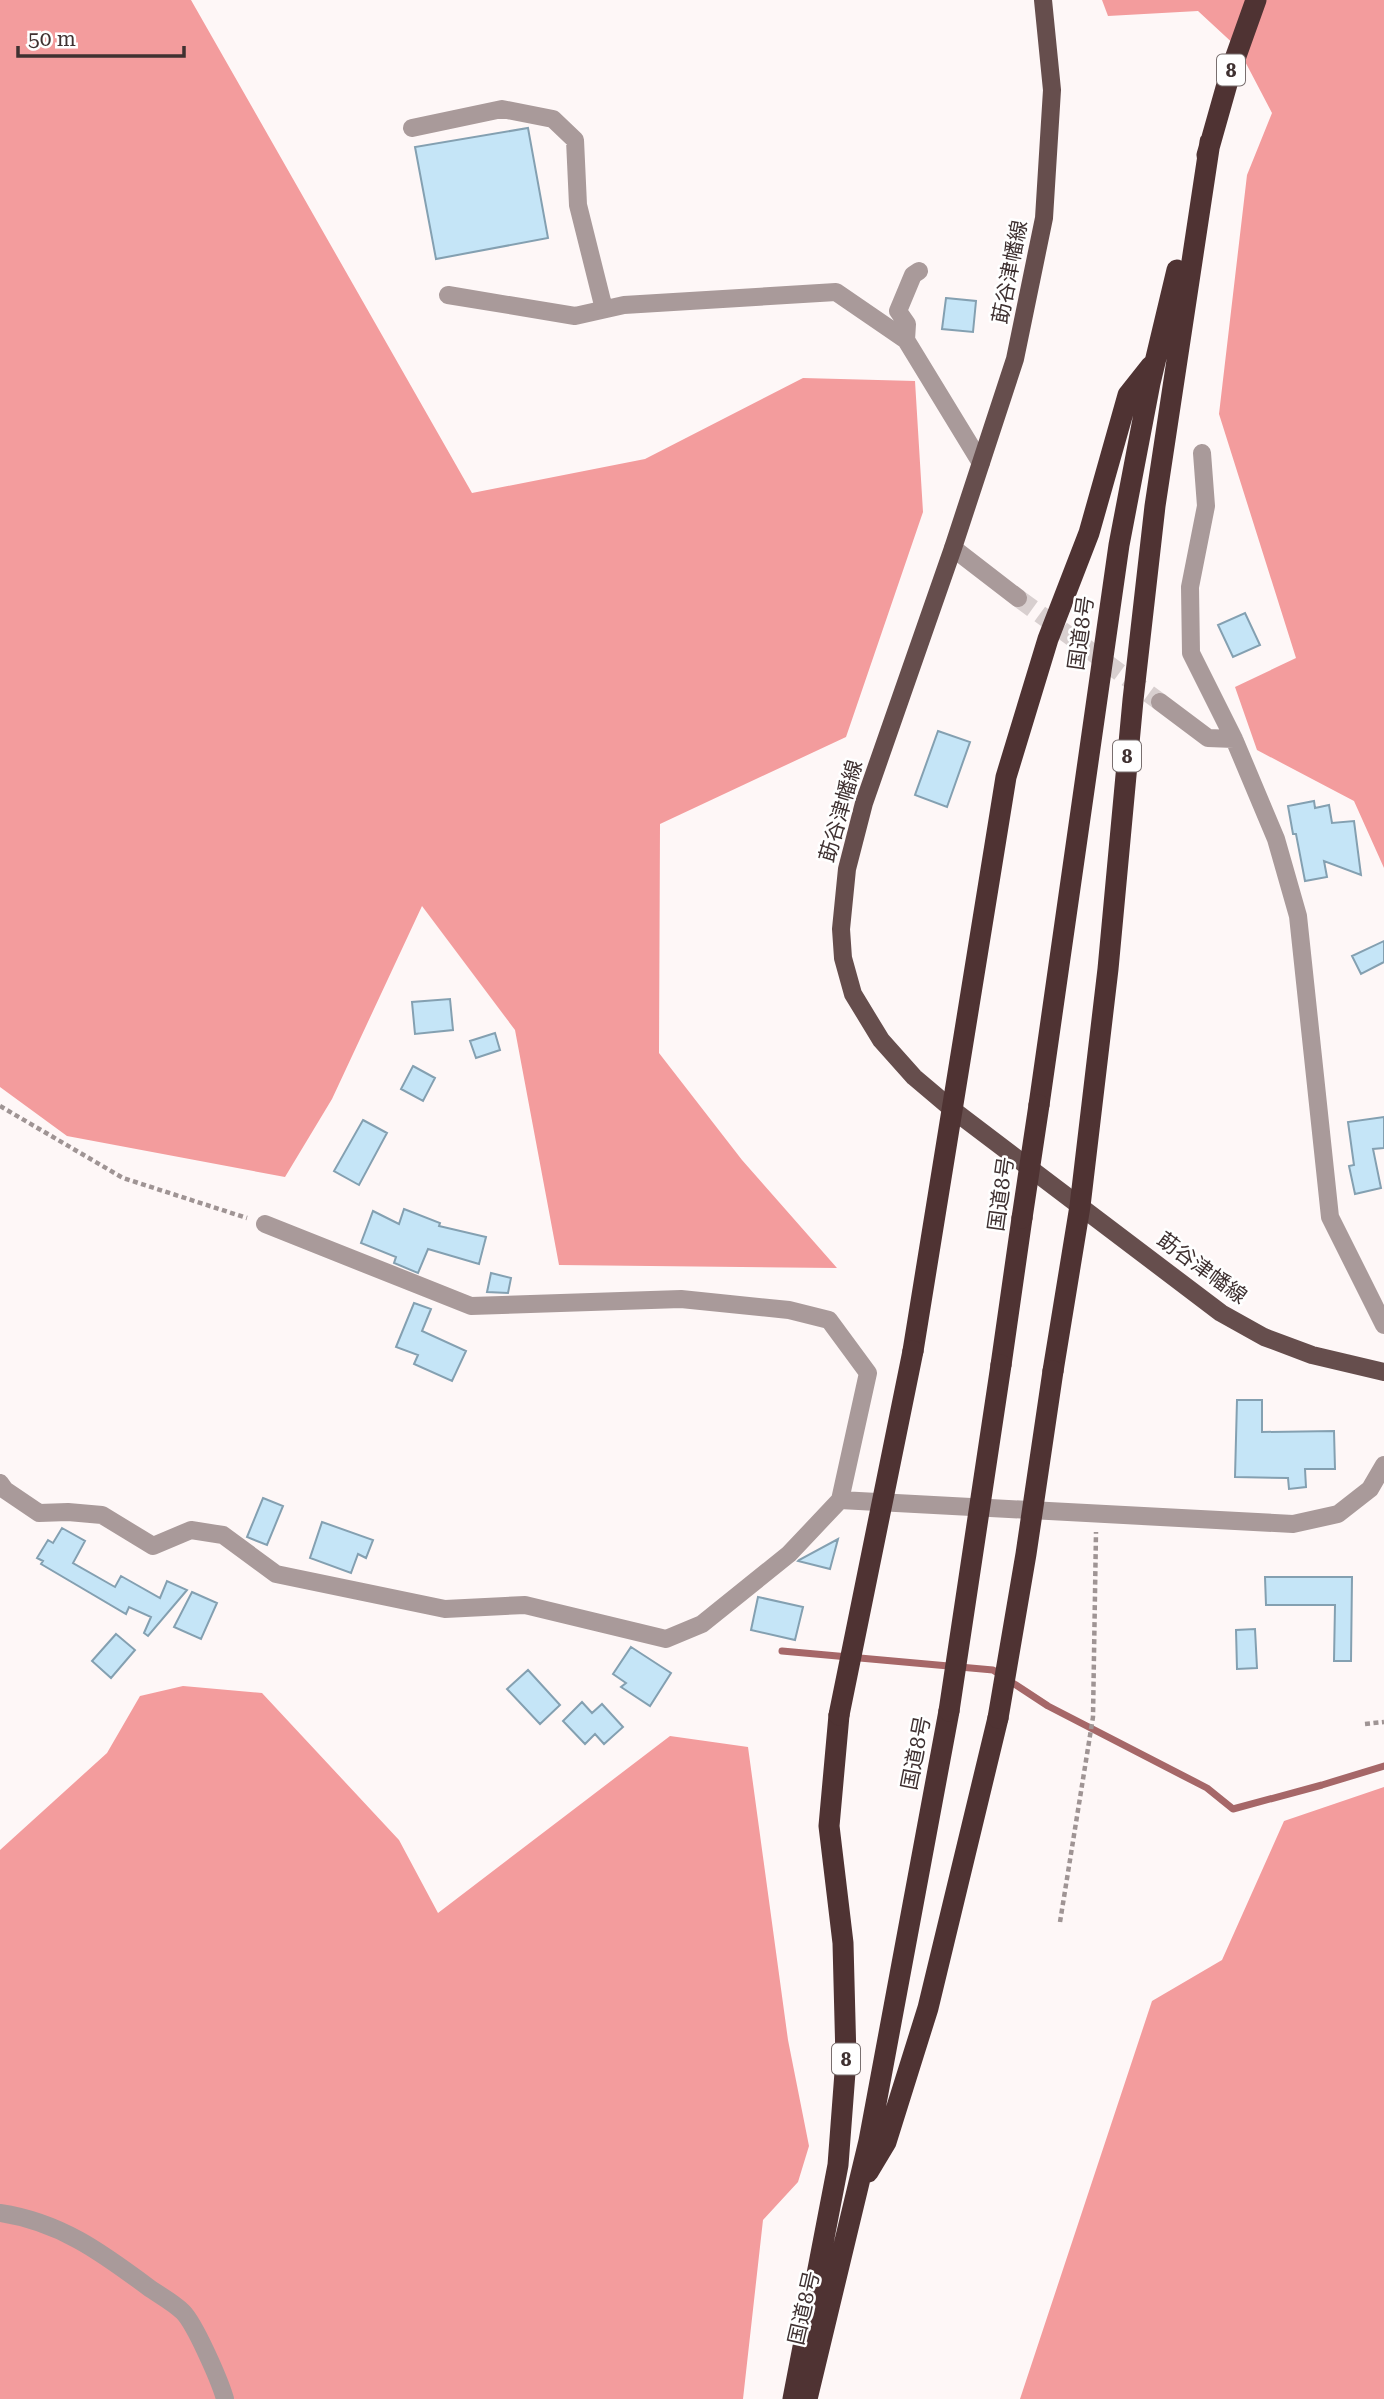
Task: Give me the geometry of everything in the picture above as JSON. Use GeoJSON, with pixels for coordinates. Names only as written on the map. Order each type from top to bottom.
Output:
{"type":"FeatureCollection","features":[{"type":"Feature","properties":{"kind":"highway","name":"国道8号"},"geometry":{"type":"LineString","coordinates":[[807,2399],[869,2141],[949,1711],[1119,545],[1155,362],[1189,214],[1231,70],[1256,0]]}},
{"type":"Feature","properties":{"kind":"highway","name":"8"},"geometry":{"type":"LineString","coordinates":[[856,2192],[886,2142],[929,2008],[998,1718],[1080,1206],[1108,969],[1133,700],[1155,506],[1210,142]]}},
{"type":"Feature","properties":{"kind":"highway","name":"8"},"geometry":{"type":"LineString","coordinates":[[793,2399],[838,2165],[846,2059],[843,1943],[829,1826],[839,1715],[913,1351],[1006,777],[1048,639],[1089,533],[1128,395],[1155,362]]}},
{"type":"Feature","properties":{"kind":"main road","name":"莇谷津幡線"},"geometry":{"type":"LineString","coordinates":[[1042,0],[1052,90],[1044,218],[1016,359],[864,803],[847,870],[841,929],[843,958],[853,994],[881,1040],[914,1077],[953,1110],[1222,1313],[1264,1337],[1312,1355],[1384,1372]]}},
{"type":"Feature","properties":{"kind":"street"},"geometry":{"type":"LineString","coordinates":[[412,128],[502,109],[553,119],[575,140],[578,205],[604,309]]}},
{"type":"Feature","properties":{"kind":"street"},"geometry":{"type":"LineString","coordinates":[[906,340],[907,324],[898,311],[913,275],[919,271]]}},
{"type":"Feature","properties":{"kind":"street"},"geometry":{"type":"LineString","coordinates":[[448,295],[575,316],[624,305],[836,292],[906,340],[981,463]]}},
{"type":"Feature","properties":{"kind":"street"},"geometry":{"type":"LineString","coordinates":[[1202,453],[1206,506],[1190,587],[1191,653],[1234,739],[1276,839],[1298,916],[1331,1217],[1384,1325]]}},
{"type":"Feature","properties":{"kind":"street"},"geometry":{"type":"LineString","coordinates":[[953,548],[1018,598]]}},
{"type":"Feature","properties":{"kind":"street"},"geometry":{"type":"LineString","coordinates":[[1160,702],[1208,738],[1234,739]]}},
{"type":"Feature","properties":{"kind":"street"},"geometry":{"type":"LineString","coordinates":[[0,1483],[5,1490],[38,1513],[102,1515],[153,1546],[191,1530],[223,1535],[276,1574],[445,1609],[525,1605],[666,1639],[702,1624],[789,1554],[840,1500],[868,1373],[829,1320],[789,1310],[681,1299],[471,1306],[265,1224]]}},
{"type":"Feature","properties":{"kind":"street"},"geometry":{"type":"LineString","coordinates":[[840,1500],[1293,1524],[1338,1514],[1370,1489],[1384,1465]]}},
{"type":"Feature","properties":{"kind":"street"},"geometry":{"type":"LineString","coordinates":[[0,2213],[63,2230],[184,2313],[220,2382],[225,2399]]}},
{"type":"Feature","properties":{"kind":"path"},"geometry":{"type":"LineString","coordinates":[[0,1106],[123,1178],[265,1224]]}},
{"type":"Feature","properties":{"kind":"path"},"geometry":{"type":"LineString","coordinates":[[1059,1922],[1093,1717],[1097,1514]]}},
{"type":"Feature","properties":{"kind":"path"},"geometry":{"type":"LineString","coordinates":[[1365,1724],[1384,1721]]}},
{"type":"Feature","properties":{"kind":"shaded area"},"geometry":{"type":"Polygon","coordinates":[[[0,0],[191,0],[472,493],[645,459],[803,378],[915,381],[923,512],[846,737],[660,824],[659,1053],[742,1160],[837,1268],[559,1265],[515,1030],[422,906],[332,1099],[285,1177],[67,1136],[0,1087],[0,0]]]}},
{"type":"Feature","properties":{"kind":"shaded area"},"geometry":{"type":"Polygon","coordinates":[[[1102,0],[1384,0],[1384,868],[1354,801],[1257,750],[1235,687],[1296,658],[1219,414],[1247,175],[1272,113],[1238,48],[1198,11],[1108,16],[1102,0]]]}},
{"type":"Feature","properties":{"kind":"shaded area"},"geometry":{"type":"Polygon","coordinates":[[[183,1686],[262,1693],[399,1840],[438,1913],[670,1736],[748,1747],[788,2040],[809,2146],[798,2182],[763,2220],[743,2399],[0,2399],[0,1850],[107,1753],[140,1696],[183,1686]]]}},
{"type":"Feature","properties":{"kind":"shaded area"},"geometry":{"type":"Polygon","coordinates":[[[1384,1787],[1384,2399],[1020,2399],[1152,2001],[1222,1960],[1284,1821],[1384,1787]]]}},
{"type":"Feature","properties":{"kind":"building"},"geometry":{"type":"Polygon","coordinates":[[[528,128],[548,238],[436,259],[415,147],[528,128]]]}},
{"type":"Feature","properties":{"kind":"building"},"geometry":{"type":"Polygon","coordinates":[[[946,298],[976,301],[973,332],[942,329],[946,298]]]}},
{"type":"Feature","properties":{"kind":"building"},"geometry":{"type":"Polygon","coordinates":[[[1245,613],[1260,645],[1233,657],[1218,625],[1245,613]]]}},
{"type":"Feature","properties":{"kind":"building"},"geometry":{"type":"Polygon","coordinates":[[[938,731],[970,742],[947,807],[915,795],[938,731]]]}},
{"type":"Feature","properties":{"kind":"building"},"geometry":{"type":"Polygon","coordinates":[[[1314,801],[1315,808],[1329,805],[1332,823],[1354,821],[1361,875],[1324,861],[1327,877],[1305,881],[1288,806],[1314,801]]]}},
{"type":"Feature","properties":{"kind":"building"},"geometry":{"type":"Polygon","coordinates":[[[1384,941],[1384,962],[1361,974],[1352,956],[1384,941]]]}},
{"type":"Feature","properties":{"kind":"building"},"geometry":{"type":"Polygon","coordinates":[[[450,999],[453,1030],[415,1034],[412,1002],[450,999]]]}},
{"type":"Feature","properties":{"kind":"building"},"geometry":{"type":"Polygon","coordinates":[[[495,1033],[500,1050],[476,1058],[470,1041],[495,1033]]]}},
{"type":"Feature","properties":{"kind":"building"},"geometry":{"type":"Polygon","coordinates":[[[413,1066],[435,1078],[423,1101],[401,1089],[413,1066]]]}},
{"type":"Feature","properties":{"kind":"building"},"geometry":{"type":"Polygon","coordinates":[[[1384,1117],[1384,1148],[1373,1149],[1381,1188],[1355,1194],[1349,1166],[1354,1165],[1348,1122],[1384,1117]]]}},
{"type":"Feature","properties":{"kind":"building"},"geometry":{"type":"Polygon","coordinates":[[[363,1120],[387,1133],[359,1185],[334,1171],[363,1120]]]}},
{"type":"Feature","properties":{"kind":"building"},"geometry":{"type":"Polygon","coordinates":[[[404,1209],[440,1223],[439,1226],[486,1237],[479,1264],[428,1249],[418,1273],[394,1263],[396,1257],[361,1243],[373,1211],[399,1224],[404,1209]]]}},
{"type":"Feature","properties":{"kind":"building"},"geometry":{"type":"Polygon","coordinates":[[[491,1273],[511,1278],[508,1293],[487,1292],[491,1273]]]}},
{"type":"Feature","properties":{"kind":"building"},"geometry":{"type":"Polygon","coordinates":[[[414,1303],[431,1309],[422,1331],[466,1351],[452,1381],[414,1364],[418,1355],[396,1347],[414,1303]]]}},
{"type":"Feature","properties":{"kind":"building"},"geometry":{"type":"Polygon","coordinates":[[[1237,1400],[1262,1400],[1262,1432],[1334,1431],[1335,1469],[1305,1469],[1306,1487],[1289,1489],[1288,1478],[1235,1477],[1237,1400]]]}},
{"type":"Feature","properties":{"kind":"building"},"geometry":{"type":"Polygon","coordinates":[[[263,1498],[283,1506],[267,1545],[247,1537],[263,1498]]]}},
{"type":"Feature","properties":{"kind":"building"},"geometry":{"type":"Polygon","coordinates":[[[322,1522],[373,1540],[366,1558],[358,1554],[351,1573],[310,1558],[322,1522]]]}},
{"type":"Feature","properties":{"kind":"building"},"geometry":{"type":"Polygon","coordinates":[[[62,1528],[85,1541],[73,1563],[115,1587],[121,1576],[160,1598],[167,1581],[187,1590],[148,1636],[144,1633],[151,1617],[129,1607],[126,1614],[41,1564],[43,1561],[37,1558],[48,1540],[53,1543],[62,1528]]]}},
{"type":"Feature","properties":{"kind":"building"},"geometry":{"type":"Polygon","coordinates":[[[838,1539],[830,1569],[798,1561],[799,1560],[838,1539]]]}},
{"type":"Feature","properties":{"kind":"building"},"geometry":{"type":"Polygon","coordinates":[[[1265,1577],[1352,1577],[1351,1661],[1334,1661],[1335,1605],[1266,1605],[1265,1577]]]}},
{"type":"Feature","properties":{"kind":"building"},"geometry":{"type":"Polygon","coordinates":[[[192,1592],[217,1603],[201,1639],[174,1627],[192,1592]]]}},
{"type":"Feature","properties":{"kind":"building"},"geometry":{"type":"Polygon","coordinates":[[[758,1597],[803,1607],[795,1640],[751,1630],[758,1597]]]}},
{"type":"Feature","properties":{"kind":"building"},"geometry":{"type":"Polygon","coordinates":[[[1255,1629],[1257,1668],[1237,1669],[1236,1630],[1255,1629]]]}},
{"type":"Feature","properties":{"kind":"building"},"geometry":{"type":"Polygon","coordinates":[[[116,1634],[135,1650],[111,1678],[92,1661],[116,1634]]]}},
{"type":"Feature","properties":{"kind":"building"},"geometry":{"type":"Polygon","coordinates":[[[631,1647],[671,1673],[650,1706],[621,1687],[626,1683],[613,1674],[631,1647]]]}},
{"type":"Feature","properties":{"kind":"building"},"geometry":{"type":"Polygon","coordinates":[[[528,1670],[560,1705],[540,1724],[507,1689],[528,1670]]]}},
{"type":"Feature","properties":{"kind":"building"},"geometry":{"type":"Polygon","coordinates":[[[582,1702],[592,1713],[602,1704],[623,1727],[604,1744],[595,1734],[585,1744],[563,1721],[582,1702]]]}},
{"type":"Feature","properties":{"kind":"waterway"},"geometry":{"type":"LineString","coordinates":[[782,1651],[993,1670],[1048,1706],[1207,1788],[1233,1809],[1384,1766]]}},
{"type":"Feature","properties":{"kind":"tunnel"},"geometry":{"type":"LineString","coordinates":[[1018,598],[1160,702]]}}]}
